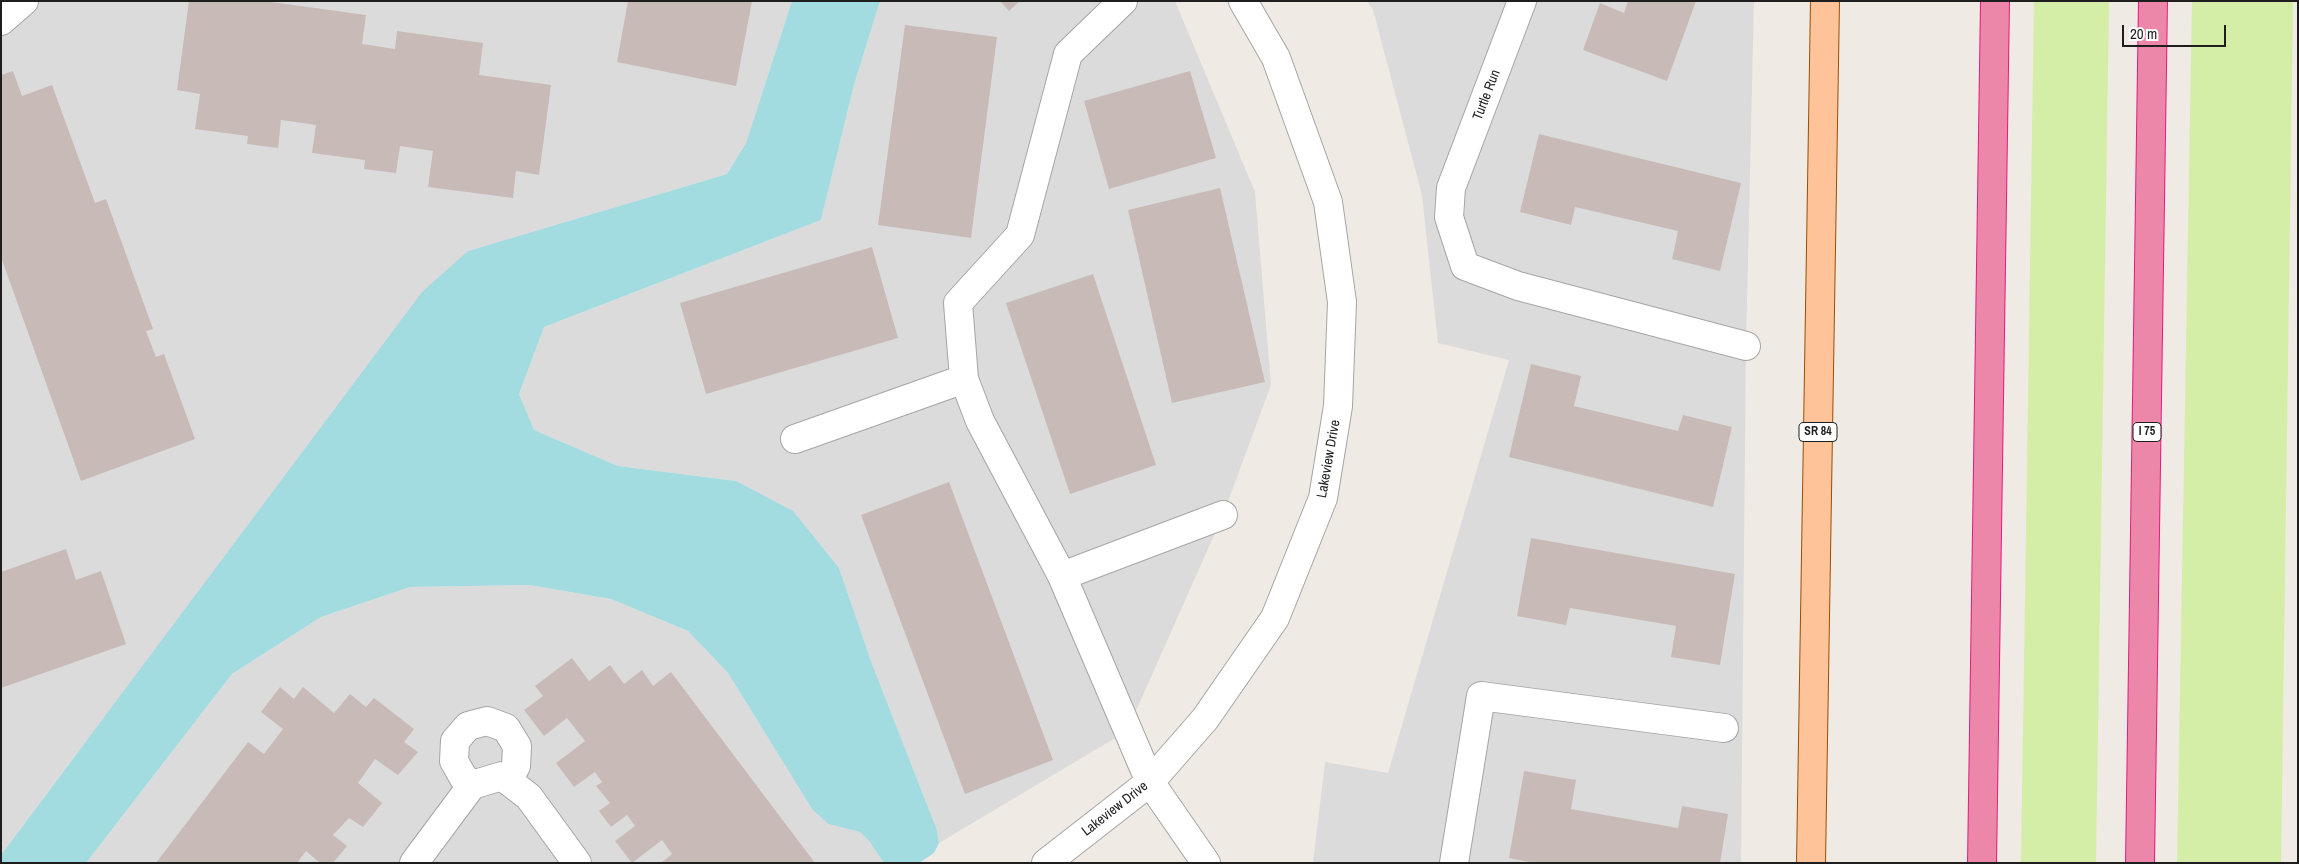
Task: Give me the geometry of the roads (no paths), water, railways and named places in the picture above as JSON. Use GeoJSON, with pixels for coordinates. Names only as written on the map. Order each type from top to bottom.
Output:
{"type":"FeatureCollection","features":[{"type":"Feature","properties":{"kind":"highway"},"geometry":{"type":"LineString","coordinates":[[1982,863],[1995,1]]}},
{"type":"Feature","properties":{"kind":"highway","name":"I 75"},"geometry":{"type":"LineString","coordinates":[[2140,863],[2153,1]]}},
{"type":"Feature","properties":{"kind":"main road","name":"SR 84"},"geometry":{"type":"LineString","coordinates":[[1811,863],[1825,1]]}},
{"type":"Feature","properties":{"kind":"street"},"geometry":{"type":"LineString","coordinates":[[1,21],[24,1]]}},
{"type":"Feature","properties":{"kind":"street"},"geometry":{"type":"LineString","coordinates":[[1123,1],[1068,54],[1020,235],[958,303],[964,379],[980,421],[1062,576],[1150,782],[1206,863]]}},
{"type":"Feature","properties":{"kind":"street","name":"Lakeview Drive"},"geometry":{"type":"LineString","coordinates":[[1046,863],[1150,782],[1205,719],[1275,618],[1323,498],[1338,406],[1342,302],[1328,202],[1276,58],[1243,1]]}},
{"type":"Feature","properties":{"kind":"street","name":"Turtle Run"},"geometry":{"type":"LineString","coordinates":[[1522,1],[1451,188],[1449,217],[1465,266],[1518,286],[1746,346]]}},
{"type":"Feature","properties":{"kind":"street"},"geometry":{"type":"LineString","coordinates":[[795,439],[964,379]]}},
{"type":"Feature","properties":{"kind":"street"},"geometry":{"type":"LineString","coordinates":[[1062,576],[1223,514]]}},
{"type":"Feature","properties":{"kind":"street"},"geometry":{"type":"LineString","coordinates":[[1454,863],[1481,696],[1724,728]]}},
{"type":"Feature","properties":{"kind":"street"},"geometry":{"type":"LineString","coordinates":[[472,785],[463,777],[454,761],[455,741],[468,726],[487,721],[506,728],[517,746],[516,766],[508,781]]}},
{"type":"Feature","properties":{"kind":"street"},"geometry":{"type":"LineString","coordinates":[[414,863],[472,785],[502,776],[529,797],[577,863]]}},
{"type":"Feature","properties":{"kind":"water"},"geometry":{"type":"Polygon","coordinates":[[[792,1],[880,1],[854,85],[821,220],[544,327],[519,394],[534,430],[618,466],[736,481],[793,511],[839,568],[872,664],[937,830],[939,843],[934,853],[919,863],[884,863],[869,841],[860,832],[828,824],[812,809],[728,673],[688,631],[611,599],[529,585],[410,587],[321,617],[232,674],[86,863],[1,863],[1,855],[422,292],[468,251],[727,174],[746,143],[792,1]]]}}]}
